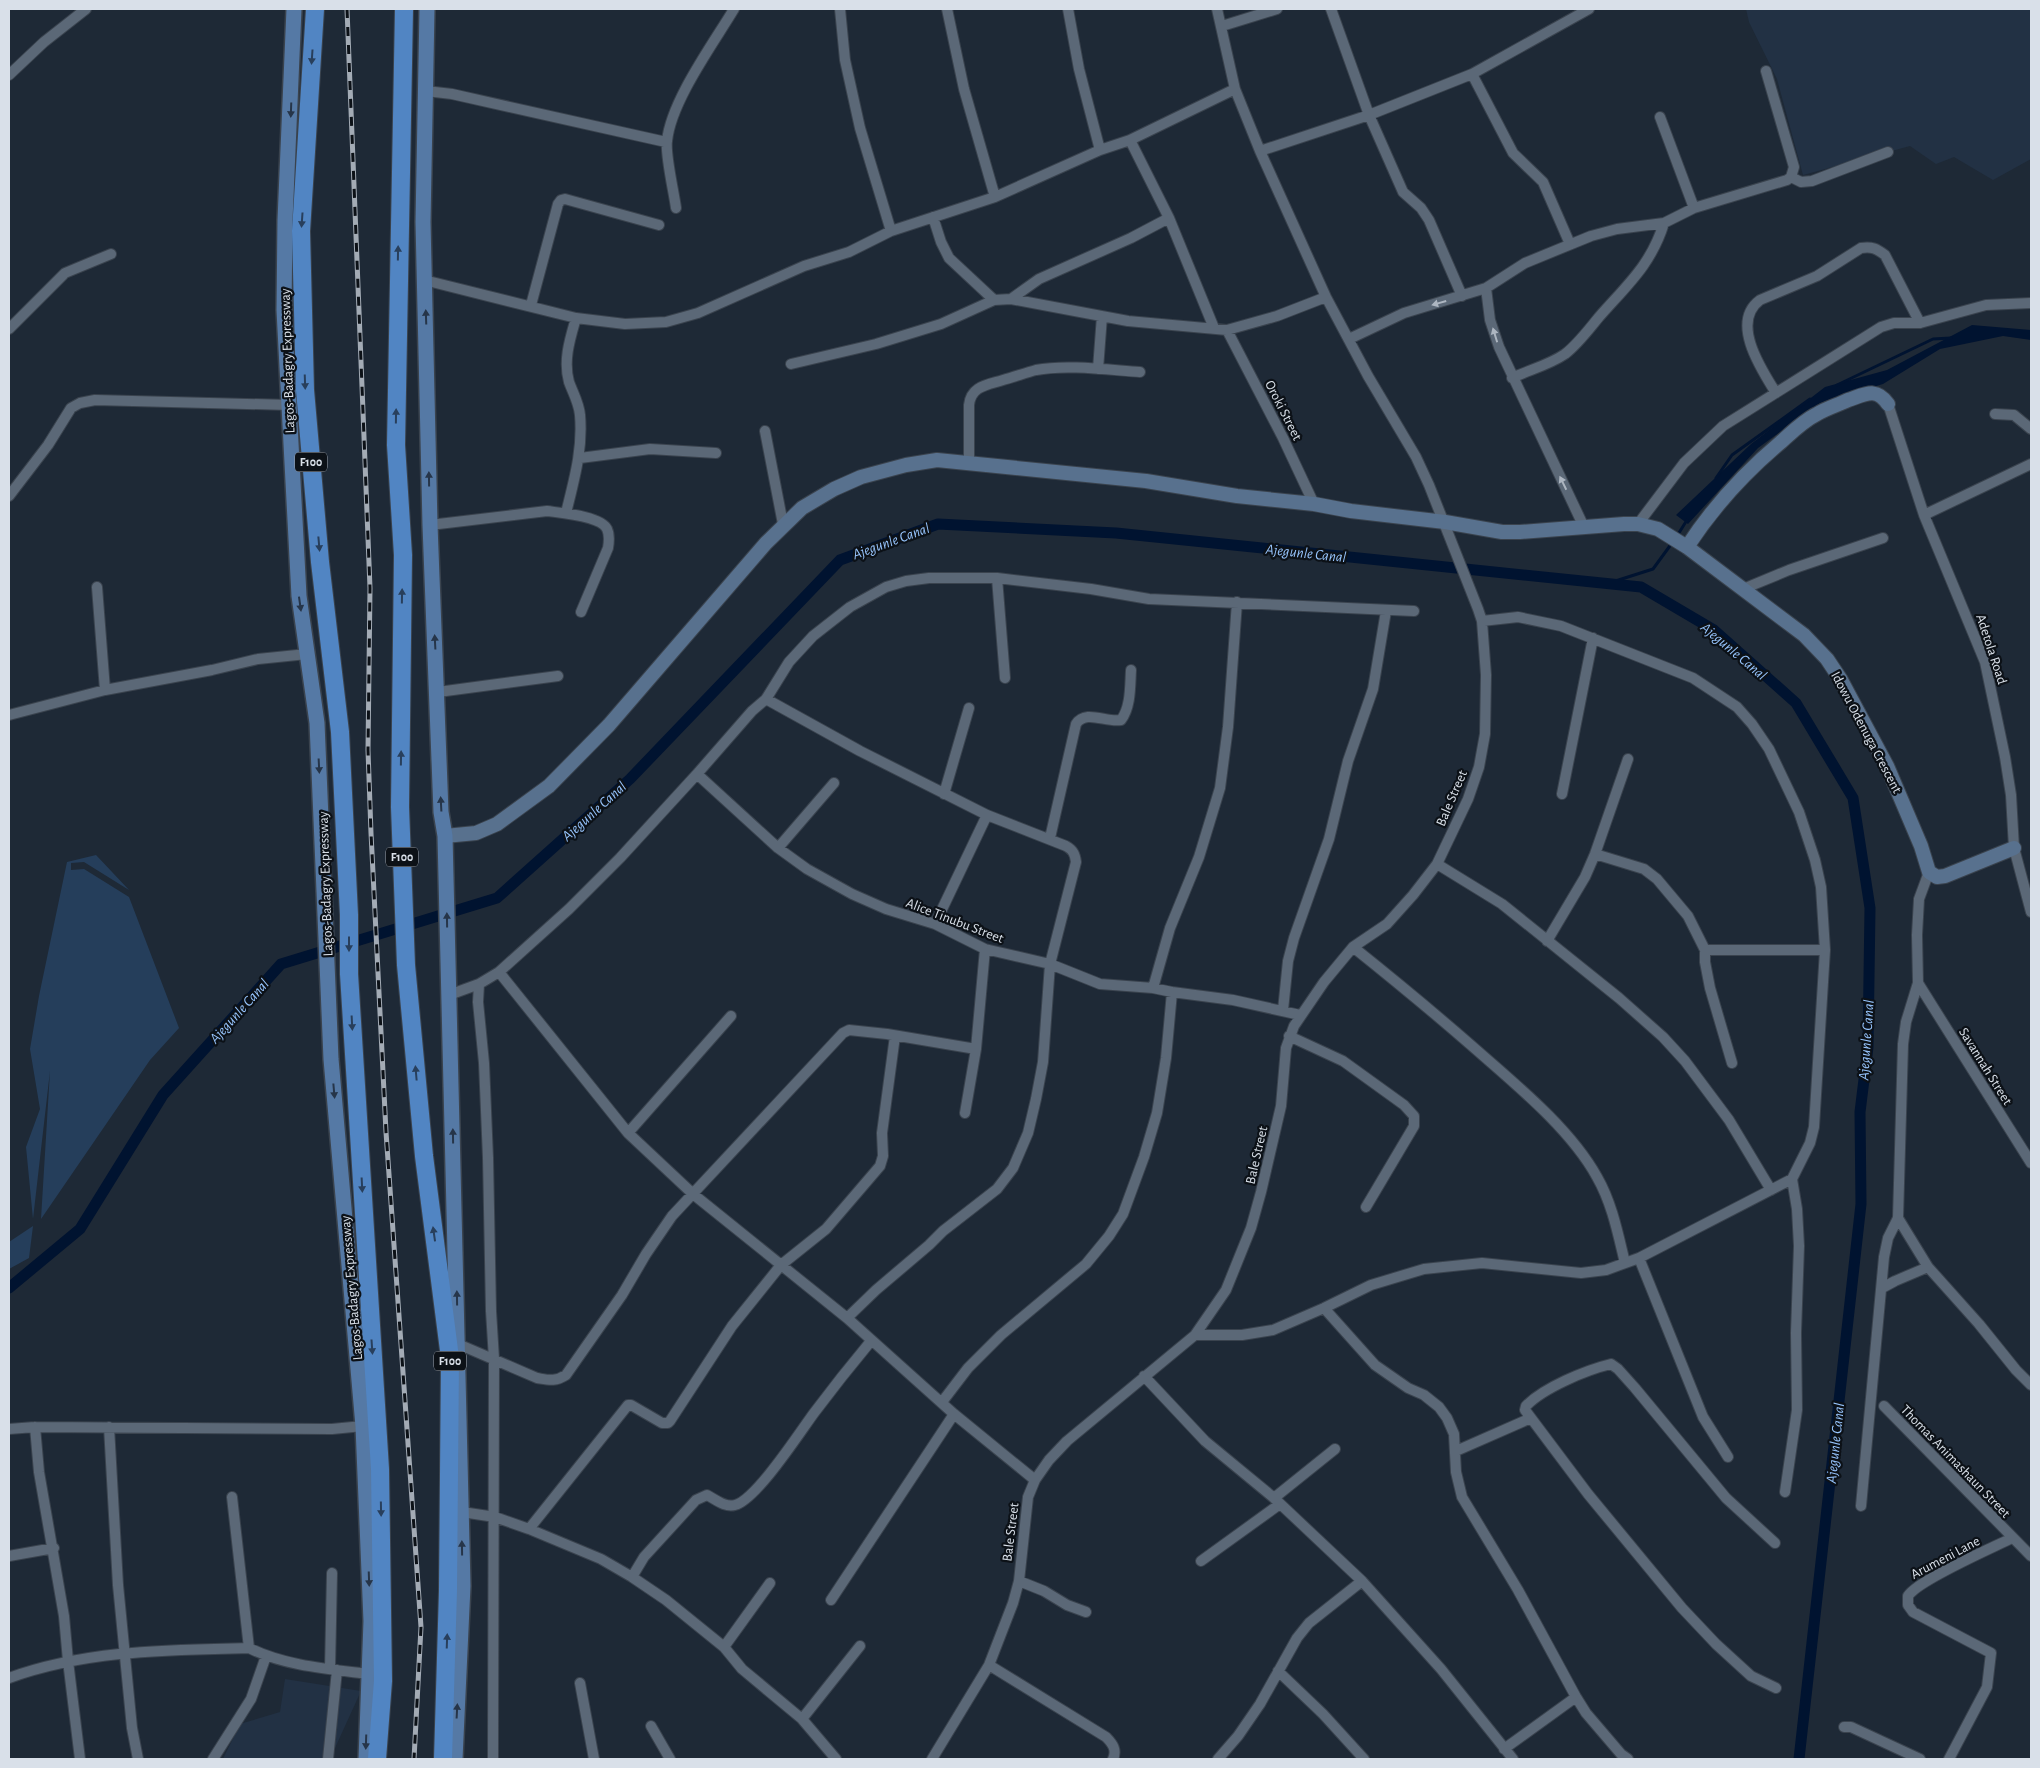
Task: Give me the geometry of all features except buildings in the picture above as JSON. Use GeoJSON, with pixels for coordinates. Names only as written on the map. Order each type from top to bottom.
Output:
{"type":"FeatureCollection","features":[{"type":"Feature","properties":{"kind":"highway","name":"Lagos-Badagry Expressway"},"geometry":{"type":"LineString","coordinates":[[315,9],[301,231],[305,390],[320,562],[340,732],[349,915],[349,974],[380,1469],[383,1681],[377,1759]]}},
{"type":"Feature","properties":{"kind":"highway","name":"F100"},"geometry":{"type":"LineString","coordinates":[[404,9],[396,445],[403,555],[400,807],[406,965],[424,1156],[450,1358],[448,1590],[443,1759]]}},
{"type":"Feature","properties":{"kind":"main road","name":"Lagos-Badagry Expressway"},"geometry":{"type":"LineString","coordinates":[[294,9],[285,220],[284,310],[299,596],[317,723],[332,1059],[363,1426],[370,1621],[366,1759]]}},
{"type":"Feature","properties":{"kind":"main road"},"geometry":{"type":"LineString","coordinates":[[427,9],[423,187],[424,280],[430,525],[447,888],[462,1512],[463,1586],[455,1759]]}},
{"type":"Feature","properties":{"kind":"street"},"geometry":{"type":"LineString","coordinates":[[9,74],[44,42],[86,9]]}},
{"type":"Feature","properties":{"kind":"street"},"geometry":{"type":"LineString","coordinates":[[676,208],[666,142],[674,112],[734,9]]}},
{"type":"Feature","properties":{"kind":"street"},"geometry":{"type":"LineString","coordinates":[[840,9],[846,60],[860,128],[891,231]]}},
{"type":"Feature","properties":{"kind":"street"},"geometry":{"type":"LineString","coordinates":[[947,9],[964,89],[995,197]]}},
{"type":"Feature","properties":{"kind":"street"},"geometry":{"type":"LineString","coordinates":[[1068,9],[1078,69],[1100,150]]}},
{"type":"Feature","properties":{"kind":"street","name":"Bale Street"},"geometry":{"type":"LineString","coordinates":[[932,1759],[989,1665],[1013,1602],[1019,1581],[1028,1497],[1035,1480],[1049,1460],[1068,1441],[1195,1335],[1226,1290],[1251,1228],[1273,1144],[1281,1106],[1286,1048],[1289,1036],[1300,1015],[1353,947],[1387,924],[1437,864],[1468,799],[1479,767],[1485,734],[1486,675],[1482,621],[1478,609],[1448,536],[1445,522],[1416,457],[1326,297],[1260,151],[1235,89],[1217,9]]}},
{"type":"Feature","properties":{"kind":"street"},"geometry":{"type":"LineString","coordinates":[[1222,26],[1277,9]]}},
{"type":"Feature","properties":{"kind":"street"},"geometry":{"type":"LineString","coordinates":[[1331,9],[1369,115],[1404,192],[1421,208],[1428,220],[1462,296]]}},
{"type":"Feature","properties":{"kind":"street"},"geometry":{"type":"LineString","coordinates":[[1260,151],[1369,115],[1472,74],[1589,9]]}},
{"type":"Feature","properties":{"kind":"street"},"geometry":{"type":"LineString","coordinates":[[1766,72],[1792,157],[1794,167],[1791,177]]}},
{"type":"Feature","properties":{"kind":"street"},"geometry":{"type":"LineString","coordinates":[[1472,74],[1513,153],[1543,182],[1570,244]]}},
{"type":"Feature","properties":{"kind":"street"},"geometry":{"type":"LineString","coordinates":[[424,280],[531,305],[576,318],[625,324],[666,322],[698,313],[804,266],[849,252],[891,231],[995,197],[1100,150],[1130,140],[1235,89]]}},
{"type":"Feature","properties":{"kind":"street"},"geometry":{"type":"LineString","coordinates":[[426,90],[452,94],[666,142]]}},
{"type":"Feature","properties":{"kind":"street"},"geometry":{"type":"LineString","coordinates":[[1660,117],[1694,208]]}},
{"type":"Feature","properties":{"kind":"street"},"geometry":{"type":"LineString","coordinates":[[1130,140],[1169,218],[1214,328]]}},
{"type":"Feature","properties":{"kind":"street"},"geometry":{"type":"LineString","coordinates":[[1349,340],[1404,314],[1486,288],[1525,263],[1591,236],[1618,229],[1664,223],[1694,208],[1791,177],[1801,182],[1812,181],[1888,152]]}},
{"type":"Feature","properties":{"kind":"street"},"geometry":{"type":"LineString","coordinates":[[531,305],[558,204],[561,200],[565,199],[659,225]]}},
{"type":"Feature","properties":{"kind":"street"},"geometry":{"type":"LineString","coordinates":[[933,218],[949,258],[994,300]]}},
{"type":"Feature","properties":{"kind":"street"},"geometry":{"type":"LineString","coordinates":[[1011,299],[1039,280],[1131,238],[1169,218]]}},
{"type":"Feature","properties":{"kind":"street"},"geometry":{"type":"LineString","coordinates":[[1512,378],[1552,361],[1566,353],[1577,342],[1640,271],[1658,244],[1664,223]]}},
{"type":"Feature","properties":{"kind":"street"},"geometry":{"type":"LineString","coordinates":[[1776,393],[1756,360],[1747,319],[1748,312],[1760,300],[1817,276],[1861,248],[1870,246],[1885,255],[1920,323]]}},
{"type":"Feature","properties":{"kind":"street"},"geometry":{"type":"LineString","coordinates":[[9,329],[65,273],[111,254]]}},
{"type":"Feature","properties":{"kind":"street"},"geometry":{"type":"LineString","coordinates":[[1486,288],[1490,320],[1499,347],[1584,527]]}},
{"type":"Feature","properties":{"kind":"street"},"geometry":{"type":"LineString","coordinates":[[791,364],[885,342],[941,324],[994,300],[1011,299],[1102,316],[1226,330],[1277,316],[1326,297]]}},
{"type":"Feature","properties":{"kind":"street"},"geometry":{"type":"LineString","coordinates":[[1638,524],[1684,463],[1723,426],[1880,328],[1894,323],[1920,323],[1986,305],[2031,303]]}},
{"type":"Feature","properties":{"kind":"street"},"geometry":{"type":"LineString","coordinates":[[1098,369],[1102,316]]}},
{"type":"Feature","properties":{"kind":"street"},"geometry":{"type":"LineString","coordinates":[[566,513],[580,458],[580,414],[569,380],[567,365],[567,351],[576,318]]}},
{"type":"Feature","properties":{"kind":"street","name":"Oroki Street"},"geometry":{"type":"LineString","coordinates":[[1226,330],[1279,431],[1314,504]]}},
{"type":"Feature","properties":{"kind":"street"},"geometry":{"type":"LineString","coordinates":[[969,462],[969,398],[977,388],[1037,370],[1098,369],[1140,372]]}},
{"type":"Feature","properties":{"kind":"street"},"geometry":{"type":"LineString","coordinates":[[1682,544],[1760,460],[1805,421],[1828,408],[1866,394],[1874,393],[1882,396],[1888,404]]}},
{"type":"Feature","properties":{"kind":"street"},"geometry":{"type":"LineString","coordinates":[[9,496],[48,445],[72,408],[80,403],[95,400],[288,405]]}},
{"type":"Feature","properties":{"kind":"street","name":"Adetola Road"},"geometry":{"type":"LineString","coordinates":[[1888,404],[1924,515],[1985,662],[2011,795],[2014,848],[2031,912]]}},
{"type":"Feature","properties":{"kind":"street"},"geometry":{"type":"LineString","coordinates":[[1995,414],[2014,415],[2031,429]]}},
{"type":"Feature","properties":{"kind":"street"},"geometry":{"type":"LineString","coordinates":[[764,431],[784,524]]}},
{"type":"Feature","properties":{"kind":"street"},"geometry":{"type":"LineString","coordinates":[[580,458],[650,449],[716,453]]}},
{"type":"Feature","properties":{"kind":"street","name":"Idowu Odenuga Crescent"},"geometry":{"type":"LineString","coordinates":[[445,836],[476,832],[498,824],[550,786],[609,725],[784,524],[802,508],[834,488],[861,478],[906,465],[937,460],[1146,481],[1237,496],[1314,504],[1351,511],[1511,532],[1638,524],[1658,529],[1682,544],[1804,636],[1826,659],[1841,680],[1898,788],[1929,872]]}},
{"type":"Feature","properties":{"kind":"street"},"geometry":{"type":"LineString","coordinates":[[1924,515],[2031,464]]}},
{"type":"Feature","properties":{"kind":"street"},"geometry":{"type":"LineString","coordinates":[[430,525],[548,511],[566,513],[602,523],[607,528],[609,537],[608,548],[581,612]]}},
{"type":"Feature","properties":{"kind":"street"},"geometry":{"type":"LineString","coordinates":[[1743,589],[1816,560],[1882,538]]}},
{"type":"Feature","properties":{"kind":"street"},"geometry":{"type":"LineString","coordinates":[[449,995],[479,984],[499,972],[569,909],[620,858],[752,711],[766,699],[789,662],[814,636],[850,607],[886,587],[906,581],[929,578],[998,578],[1091,589],[1149,599],[1414,611]]}},
{"type":"Feature","properties":{"kind":"street"},"geometry":{"type":"LineString","coordinates":[[998,578],[1005,678]]}},
{"type":"Feature","properties":{"kind":"street"},"geometry":{"type":"LineString","coordinates":[[98,587],[105,690]]}},
{"type":"Feature","properties":{"kind":"street"},"geometry":{"type":"LineString","coordinates":[[1153,988],[1170,928],[1199,857],[1220,788],[1228,727],[1237,602]]}},
{"type":"Feature","properties":{"kind":"street"},"geometry":{"type":"LineString","coordinates":[[1284,1010],[1288,961],[1294,938],[1329,839],[1348,761],[1373,690],[1386,610]]}},
{"type":"Feature","properties":{"kind":"street"},"geometry":{"type":"LineString","coordinates":[[1195,1335],[1242,1335],[1273,1330],[1371,1285],[1424,1269],[1482,1263],[1580,1273],[1606,1270],[1639,1258],[1792,1179],[1810,1143],[1814,1127],[1825,950],[1821,887],[1800,812],[1769,749],[1752,724],[1737,707],[1693,678],[1561,626],[1518,616],[1482,621]]}},
{"type":"Feature","properties":{"kind":"street"},"geometry":{"type":"LineString","coordinates":[[1562,794],[1593,638]]}},
{"type":"Feature","properties":{"kind":"street"},"geometry":{"type":"LineString","coordinates":[[9,715],[105,690],[212,670],[252,660],[307,654]]}},
{"type":"Feature","properties":{"kind":"street"},"geometry":{"type":"LineString","coordinates":[[1050,838],[1076,724],[1085,716],[1114,722],[1121,720],[1125,715],[1127,706],[1131,670]]}},
{"type":"Feature","properties":{"kind":"street"},"geometry":{"type":"LineString","coordinates":[[438,692],[558,676]]}},
{"type":"Feature","properties":{"kind":"street"},"geometry":{"type":"LineString","coordinates":[[766,699],[944,794],[987,815],[1050,838],[1072,850],[1076,862],[1050,964],[1043,1062],[1028,1133],[1013,1168],[997,1189],[943,1231],[930,1245],[876,1290],[847,1318]]}},
{"type":"Feature","properties":{"kind":"street"},"geometry":{"type":"LineString","coordinates":[[944,794],[969,708]]}},
{"type":"Feature","properties":{"kind":"street"},"geometry":{"type":"LineString","coordinates":[[1547,942],[1585,877],[1595,854],[1628,759]]}},
{"type":"Feature","properties":{"kind":"street","name":"Alice Tinubu Street"},"geometry":{"type":"LineString","coordinates":[[697,774],[778,848],[807,869],[852,894],[886,908],[935,924],[985,949],[1050,964],[1100,984],[1153,988],[1233,1000],[1300,1015]]}},
{"type":"Feature","properties":{"kind":"street"},"geometry":{"type":"LineString","coordinates":[[778,848],[834,783]]}},
{"type":"Feature","properties":{"kind":"street"},"geometry":{"type":"LineString","coordinates":[[935,924],[987,815]]}},
{"type":"Feature","properties":{"kind":"street"},"geometry":{"type":"LineString","coordinates":[[1861,1506],[1886,1246],[1898,1218],[1903,1044],[1906,1022],[1918,983],[1917,935],[1919,899],[1929,872],[1937,877],[1945,876],[2014,848]]}},
{"type":"Feature","properties":{"kind":"street"},"geometry":{"type":"LineString","coordinates":[[1595,854],[1644,870],[1657,879],[1688,916],[1705,950],[1705,962],[1710,988],[1732,1063]]}},
{"type":"Feature","properties":{"kind":"street"},"geometry":{"type":"LineString","coordinates":[[1437,864],[1502,904],[1619,998],[1663,1037],[1685,1061],[1729,1120],[1771,1190]]}},
{"type":"Feature","properties":{"kind":"street"},"geometry":{"type":"LineString","coordinates":[[1353,947],[1430,1008],[1506,1075],[1582,1154],[1597,1175],[1607,1196],[1625,1263]]}},
{"type":"Feature","properties":{"kind":"street"},"geometry":{"type":"LineString","coordinates":[[965,1113],[976,1049],[985,949]]}},
{"type":"Feature","properties":{"kind":"street"},"geometry":{"type":"LineString","coordinates":[[1705,950],[1825,950]]}},
{"type":"Feature","properties":{"kind":"street"},"geometry":{"type":"LineString","coordinates":[[499,972],[628,1133],[693,1194],[847,1318],[954,1414],[1035,1480]]}},
{"type":"Feature","properties":{"kind":"street","name":"Savannah Street"},"geometry":{"type":"LineString","coordinates":[[1918,983],[2031,1163]]}},
{"type":"Feature","properties":{"kind":"street"},"geometry":{"type":"LineString","coordinates":[[479,984],[478,1002],[484,1063],[488,1158],[491,1311],[494,1359],[493,1759]]}},
{"type":"Feature","properties":{"kind":"street"},"geometry":{"type":"LineString","coordinates":[[942,1402],[968,1368],[1001,1335],[1086,1264],[1109,1236],[1123,1214],[1144,1157],[1157,1112],[1163,1080],[1172,992]]}},
{"type":"Feature","properties":{"kind":"street"},"geometry":{"type":"LineString","coordinates":[[628,1133],[732,1016]]}},
{"type":"Feature","properties":{"kind":"street"},"geometry":{"type":"LineString","coordinates":[[458,1344],[530,1375],[550,1381],[559,1380],[566,1375],[617,1303],[672,1216],[843,1033],[849,1030],[976,1049]]}},
{"type":"Feature","properties":{"kind":"street"},"geometry":{"type":"LineString","coordinates":[[530,1529],[628,1406],[631,1405],[662,1423],[670,1421],[732,1326],[781,1265],[826,1230],[880,1166],[883,1156],[882,1133],[895,1036]]}},
{"type":"Feature","properties":{"kind":"street"},"geometry":{"type":"LineString","coordinates":[[1289,1036],[1342,1061],[1404,1105],[1414,1116],[1414,1126],[1366,1208]]}},
{"type":"Feature","properties":{"kind":"street"},"geometry":{"type":"LineString","coordinates":[[1786,1492],[1797,1410],[1796,1332],[1799,1246],[1797,1209],[1792,1179]]}},
{"type":"Feature","properties":{"kind":"street"},"geometry":{"type":"LineString","coordinates":[[1898,1218],[1928,1267],[2031,1385]]}},
{"type":"Feature","properties":{"kind":"street"},"geometry":{"type":"LineString","coordinates":[[1639,1258],[1703,1417],[1728,1457]]}},
{"type":"Feature","properties":{"kind":"street"},"geometry":{"type":"LineString","coordinates":[[1882,1288],[1895,1280],[1928,1267]]}},
{"type":"Feature","properties":{"kind":"street"},"geometry":{"type":"LineString","coordinates":[[1324,1308],[1375,1365],[1408,1388],[1424,1395],[1439,1407],[1447,1418],[1454,1434],[1456,1472],[1462,1497],[1518,1590],[1576,1698],[1601,1732],[1628,1759]]}},
{"type":"Feature","properties":{"kind":"street"},"geometry":{"type":"LineString","coordinates":[[632,1577],[644,1557],[696,1500],[707,1495],[729,1506],[736,1505],[751,1494],[782,1458],[871,1341]]}},
{"type":"Feature","properties":{"kind":"street"},"geometry":{"type":"LineString","coordinates":[[1775,1543],[1726,1498],[1618,1369],[1611,1364],[1598,1367],[1561,1383],[1528,1404],[1525,1410],[1588,1494],[1682,1608],[1716,1644],[1751,1676],[1776,1688]]}},
{"type":"Feature","properties":{"kind":"street"},"geometry":{"type":"LineString","coordinates":[[1144,1376],[1205,1441],[1277,1501],[1362,1581],[1441,1669],[1513,1759]]}},
{"type":"Feature","properties":{"kind":"street","name":"Thomas Animashaun Street"},"geometry":{"type":"LineString","coordinates":[[1884,1406],[2031,1556]]}},
{"type":"Feature","properties":{"kind":"street"},"geometry":{"type":"LineString","coordinates":[[831,1600],[954,1414]]}},
{"type":"Feature","properties":{"kind":"street"},"geometry":{"type":"LineString","coordinates":[[1456,1452],[1531,1418]]}},
{"type":"Feature","properties":{"kind":"street"},"geometry":{"type":"LineString","coordinates":[[9,1429],[109,1427],[332,1429],[363,1426]]}},
{"type":"Feature","properties":{"kind":"street"},"geometry":{"type":"LineString","coordinates":[[35,1427],[42,1490],[54,1548],[64,1616],[80,1759]]}},
{"type":"Feature","properties":{"kind":"street"},"geometry":{"type":"LineString","coordinates":[[109,1427],[114,1534],[132,1728],[138,1759]]}},
{"type":"Feature","properties":{"kind":"street"},"geometry":{"type":"LineString","coordinates":[[1201,1561],[1277,1501],[1335,1449]]}},
{"type":"Feature","properties":{"kind":"street"},"geometry":{"type":"LineString","coordinates":[[232,1497],[249,1648]]}},
{"type":"Feature","properties":{"kind":"street"},"geometry":{"type":"LineString","coordinates":[[462,1512],[495,1517],[530,1529],[601,1559],[632,1577],[679,1610],[724,1647],[742,1669],[802,1719],[836,1759]]}},
{"type":"Feature","properties":{"kind":"street","name":"Arumeni Lane"},"geometry":{"type":"LineString","coordinates":[[1949,1759],[1987,1687],[1991,1653],[1913,1612],[1907,1600],[1910,1593],[1934,1577],[2012,1538]]}},
{"type":"Feature","properties":{"kind":"street"},"geometry":{"type":"LineString","coordinates":[[9,1556],[54,1548]]}},
{"type":"Feature","properties":{"kind":"street"},"geometry":{"type":"LineString","coordinates":[[328,1759],[334,1670],[332,1572]]}},
{"type":"Feature","properties":{"kind":"street"},"geometry":{"type":"LineString","coordinates":[[1019,1581],[1044,1591],[1067,1605],[1086,1612]]}},
{"type":"Feature","properties":{"kind":"street"},"geometry":{"type":"LineString","coordinates":[[1218,1759],[1238,1736],[1297,1638],[1309,1623],[1362,1581]]}},
{"type":"Feature","properties":{"kind":"street"},"geometry":{"type":"LineString","coordinates":[[724,1647],[770,1583]]}},
{"type":"Feature","properties":{"kind":"street"},"geometry":{"type":"LineString","coordinates":[[802,1719],[860,1646]]}},
{"type":"Feature","properties":{"kind":"street"},"geometry":{"type":"LineString","coordinates":[[9,1678],[68,1661],[125,1652],[249,1648],[266,1656],[334,1670],[369,1674]]}},
{"type":"Feature","properties":{"kind":"street"},"geometry":{"type":"LineString","coordinates":[[213,1759],[251,1699],[266,1656]]}},
{"type":"Feature","properties":{"kind":"street"},"geometry":{"type":"LineString","coordinates":[[989,1665],[1106,1737],[1113,1744],[1115,1754],[1113,1759]]}},
{"type":"Feature","properties":{"kind":"street"},"geometry":{"type":"LineString","coordinates":[[1278,1671],[1364,1759]]}},
{"type":"Feature","properties":{"kind":"street"},"geometry":{"type":"LineString","coordinates":[[580,1683],[594,1759]]}},
{"type":"Feature","properties":{"kind":"street"},"geometry":{"type":"LineString","coordinates":[[1504,1750],[1576,1698]]}},
{"type":"Feature","properties":{"kind":"street"},"geometry":{"type":"LineString","coordinates":[[651,1726],[670,1759]]}},
{"type":"Feature","properties":{"kind":"street"},"geometry":{"type":"LineString","coordinates":[[1844,1727],[1851,1727],[1920,1759]]}},
{"type":"Feature","properties":{"kind":"shaded area"},"geometry":{"type":"Polygon","coordinates":[[[1746,9],[2031,9],[2031,159],[1993,180],[1954,157],[1936,164],[1910,146],[1803,175],[1777,79],[1749,22],[1746,9]]]}},
{"type":"Feature","properties":{"kind":"shaded area"},"geometry":{"type":"Polygon","coordinates":[[[1972,325],[2031,330],[2031,340],[2003,336],[1940,349],[1883,384],[1820,403],[1758,448],[1688,524],[1676,515],[1751,444],[1825,387],[1887,370],[1972,325]]]}},
{"type":"Feature","properties":{"kind":"shaded area"},"geometry":{"type":"Polygon","coordinates":[[[96,855],[129,890],[84,862],[71,863],[71,870],[84,869],[129,897],[179,1028],[150,1060],[41,1219],[50,1071],[33,1219],[26,1147],[40,1109],[30,1049],[39,996],[67,862],[96,855]]]}},
{"type":"Feature","properties":{"kind":"shaded area"},"geometry":{"type":"Polygon","coordinates":[[[33,1226],[29,1258],[9,1269],[9,1242],[33,1226]]]}},
{"type":"Feature","properties":{"kind":"shaded area"},"geometry":{"type":"Polygon","coordinates":[[[285,1679],[361,1691],[330,1759],[223,1759],[240,1724],[280,1712],[285,1679]]]}},
{"type":"Feature","properties":{"kind":"waterway"},"geometry":{"type":"LineString","coordinates":[[1837,385],[1933,339],[1951,338]]}},
{"type":"Feature","properties":{"kind":"waterway"},"geometry":{"type":"LineString","coordinates":[[1716,478],[1732,455],[1810,399]]}},
{"type":"Feature","properties":{"kind":"waterway"},"geometry":{"type":"LineString","coordinates":[[1677,536],[1687,520]]}},
{"type":"Feature","properties":{"kind":"waterway","name":"Ajegunle Canal"},"geometry":{"type":"LineString","coordinates":[[9,1288],[80,1229],[163,1095],[281,964],[497,898],[630,779],[840,560],[938,524],[1116,533],[1641,587],[1714,630],[1796,703],[1853,798],[1870,908],[1868,1047],[1860,1112],[1861,1204],[1799,1759]]}},
{"type":"Feature","properties":{"kind":"waterway"},"geometry":{"type":"LineString","coordinates":[[1606,584],[1653,569],[1672,543]]}},
{"type":"Feature","properties":{"kind":"railway"},"geometry":{"type":"LineString","coordinates":[[347,9],[370,588],[368,750],[371,833],[386,1132],[421,1627],[414,1759]]}}]}
